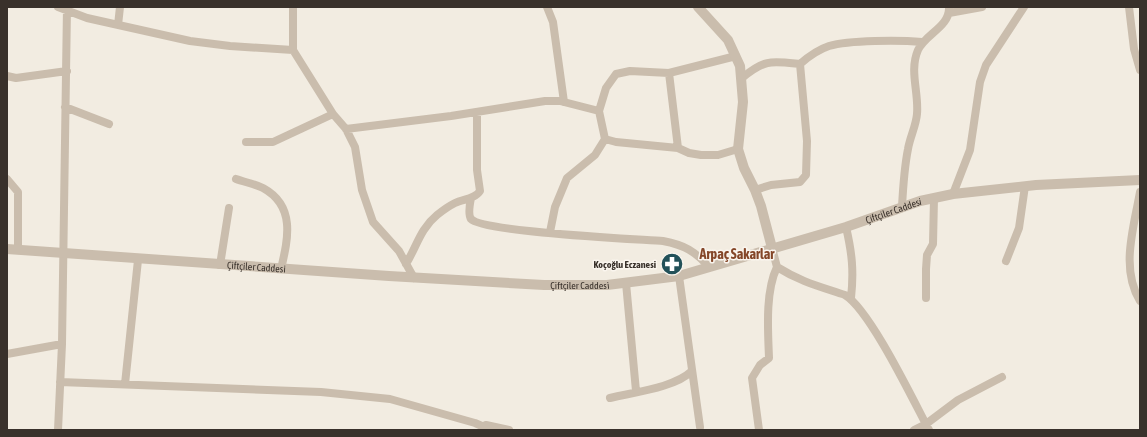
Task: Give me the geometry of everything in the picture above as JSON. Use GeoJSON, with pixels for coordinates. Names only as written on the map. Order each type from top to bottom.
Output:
{"type":"FeatureCollection","features":[{"type":"Feature","properties":{"kind":"street"},"geometry":{"type":"LineString","coordinates":[[58,7],[118,25],[190,41],[230,46],[293,50]]}},
{"type":"Feature","properties":{"kind":"street"},"geometry":{"type":"LineString","coordinates":[[118,25],[120,7]]}},
{"type":"Feature","properties":{"kind":"street"},"geometry":{"type":"LineString","coordinates":[[293,7],[293,50],[333,114],[346,129],[355,147],[362,190],[373,222],[399,251],[414,278]]}},
{"type":"Feature","properties":{"kind":"street"},"geometry":{"type":"LineString","coordinates":[[547,7],[553,22],[564,102]]}},
{"type":"Feature","properties":{"kind":"street"},"geometry":{"type":"LineString","coordinates":[[698,7],[728,40],[736,56],[742,78],[743,102],[738,149],[744,168],[755,190],[772,248],[776,268],[770,294],[769,358],[760,365],[752,378],[759,430]]}},
{"type":"Feature","properties":{"kind":"street"},"geometry":{"type":"LineString","coordinates":[[902,207],[903,181],[908,147],[914,130],[917,113],[914,77],[915,61],[922,42],[933,34],[949,10],[982,7]]}},
{"type":"Feature","properties":{"kind":"street"},"geometry":{"type":"LineString","coordinates":[[953,194],[970,150],[980,82],[986,65],[1024,7]]}},
{"type":"Feature","properties":{"kind":"street"},"geometry":{"type":"LineString","coordinates":[[1129,7],[1133,42],[1140,70]]}},
{"type":"Feature","properties":{"kind":"street"},"geometry":{"type":"LineString","coordinates":[[58,430],[64,254],[67,9]]}},
{"type":"Feature","properties":{"kind":"street"},"geometry":{"type":"LineString","coordinates":[[742,78],[763,63],[771,61],[800,64],[813,53],[836,44],[907,41],[922,42]]}},
{"type":"Feature","properties":{"kind":"street"},"geometry":{"type":"LineString","coordinates":[[550,232],[555,207],[568,178],[595,155],[605,139],[599,111],[606,88],[616,74],[630,70],[669,73],[736,56]]}},
{"type":"Feature","properties":{"kind":"street"},"geometry":{"type":"LineString","coordinates":[[755,190],[771,185],[800,182],[806,175],[807,141],[800,64]]}},
{"type":"Feature","properties":{"kind":"street"},"geometry":{"type":"LineString","coordinates":[[7,76],[16,78],[67,71]]}},
{"type":"Feature","properties":{"kind":"street"},"geometry":{"type":"LineString","coordinates":[[669,73],[678,148]]}},
{"type":"Feature","properties":{"kind":"street"},"geometry":{"type":"LineString","coordinates":[[346,129],[477,112],[534,102],[564,102],[599,111]]}},
{"type":"Feature","properties":{"kind":"street"},"geometry":{"type":"LineString","coordinates":[[65,107],[109,124]]}},
{"type":"Feature","properties":{"kind":"street"},"geometry":{"type":"LineString","coordinates":[[406,264],[423,229],[438,214],[454,203],[470,198],[480,191],[477,170],[477,112]]}},
{"type":"Feature","properties":{"kind":"street"},"geometry":{"type":"LineString","coordinates":[[246,142],[273,142],[333,114]]}},
{"type":"Feature","properties":{"kind":"street"},"geometry":{"type":"LineString","coordinates":[[605,139],[616,142],[678,148],[689,153],[701,155],[718,154],[738,149]]}},
{"type":"Feature","properties":{"kind":"street"},"geometry":{"type":"LineString","coordinates":[[7,179],[18,192],[18,250]]}},
{"type":"Feature","properties":{"kind":"street"},"geometry":{"type":"LineString","coordinates":[[236,179],[262,188],[276,197],[283,209],[288,223],[287,243],[281,269]]}},
{"type":"Feature","properties":{"kind":"street","name":"Çiftçiler Caddesi"},"geometry":{"type":"LineString","coordinates":[[7,249],[138,260],[414,278],[544,285],[607,285],[679,276],[846,227],[902,207],[953,194],[1025,186],[1140,180]]}},
{"type":"Feature","properties":{"kind":"street"},"geometry":{"type":"LineString","coordinates":[[1006,260],[1019,228],[1025,186]]}},
{"type":"Feature","properties":{"kind":"street"},"geometry":{"type":"LineString","coordinates":[[1140,192],[1129,260],[1134,292],[1140,301]]}},
{"type":"Feature","properties":{"kind":"street"},"geometry":{"type":"LineString","coordinates":[[470,198],[470,216],[482,225],[521,231],[663,241],[679,244],[698,254],[709,267]]}},
{"type":"Feature","properties":{"kind":"street"},"geometry":{"type":"LineString","coordinates":[[926,298],[927,255],[933,244],[934,198]]}},
{"type":"Feature","properties":{"kind":"street"},"geometry":{"type":"LineString","coordinates":[[220,265],[229,208]]}},
{"type":"Feature","properties":{"kind":"street"},"geometry":{"type":"LineString","coordinates":[[846,227],[853,255],[854,270],[851,298]]}},
{"type":"Feature","properties":{"kind":"street"},"geometry":{"type":"LineString","coordinates":[[125,384],[138,260]]}},
{"type":"Feature","properties":{"kind":"street"},"geometry":{"type":"LineString","coordinates":[[776,268],[803,282],[851,298],[885,349],[928,427]]}},
{"type":"Feature","properties":{"kind":"street"},"geometry":{"type":"LineString","coordinates":[[679,276],[700,427]]}},
{"type":"Feature","properties":{"kind":"street"},"geometry":{"type":"LineString","coordinates":[[626,283],[636,392]]}},
{"type":"Feature","properties":{"kind":"street"},"geometry":{"type":"LineString","coordinates":[[7,354],[62,344]]}},
{"type":"Feature","properties":{"kind":"street"},"geometry":{"type":"LineString","coordinates":[[610,398],[665,385],[692,371]]}},
{"type":"Feature","properties":{"kind":"street"},"geometry":{"type":"LineString","coordinates":[[914,430],[928,427],[958,400],[1002,377]]}},
{"type":"Feature","properties":{"kind":"street"},"geometry":{"type":"LineString","coordinates":[[60,382],[321,392],[390,399],[476,423],[509,430]]}},
{"type":"Feature","properties":{"kind":"street"},"geometry":{"type":"LineString","coordinates":[[476,423],[491,430]]}},
{"type":"Feature","properties":{"kind":"place","name":"Koçoğlu Eczanesi"},"geometry":{"type":"Point","coordinates":[672,264]}},
{"type":"Feature","properties":{"kind":"district","name":"Arpaç Sakarlar"},"geometry":{"type":"Point","coordinates":[737,254]}}]}
